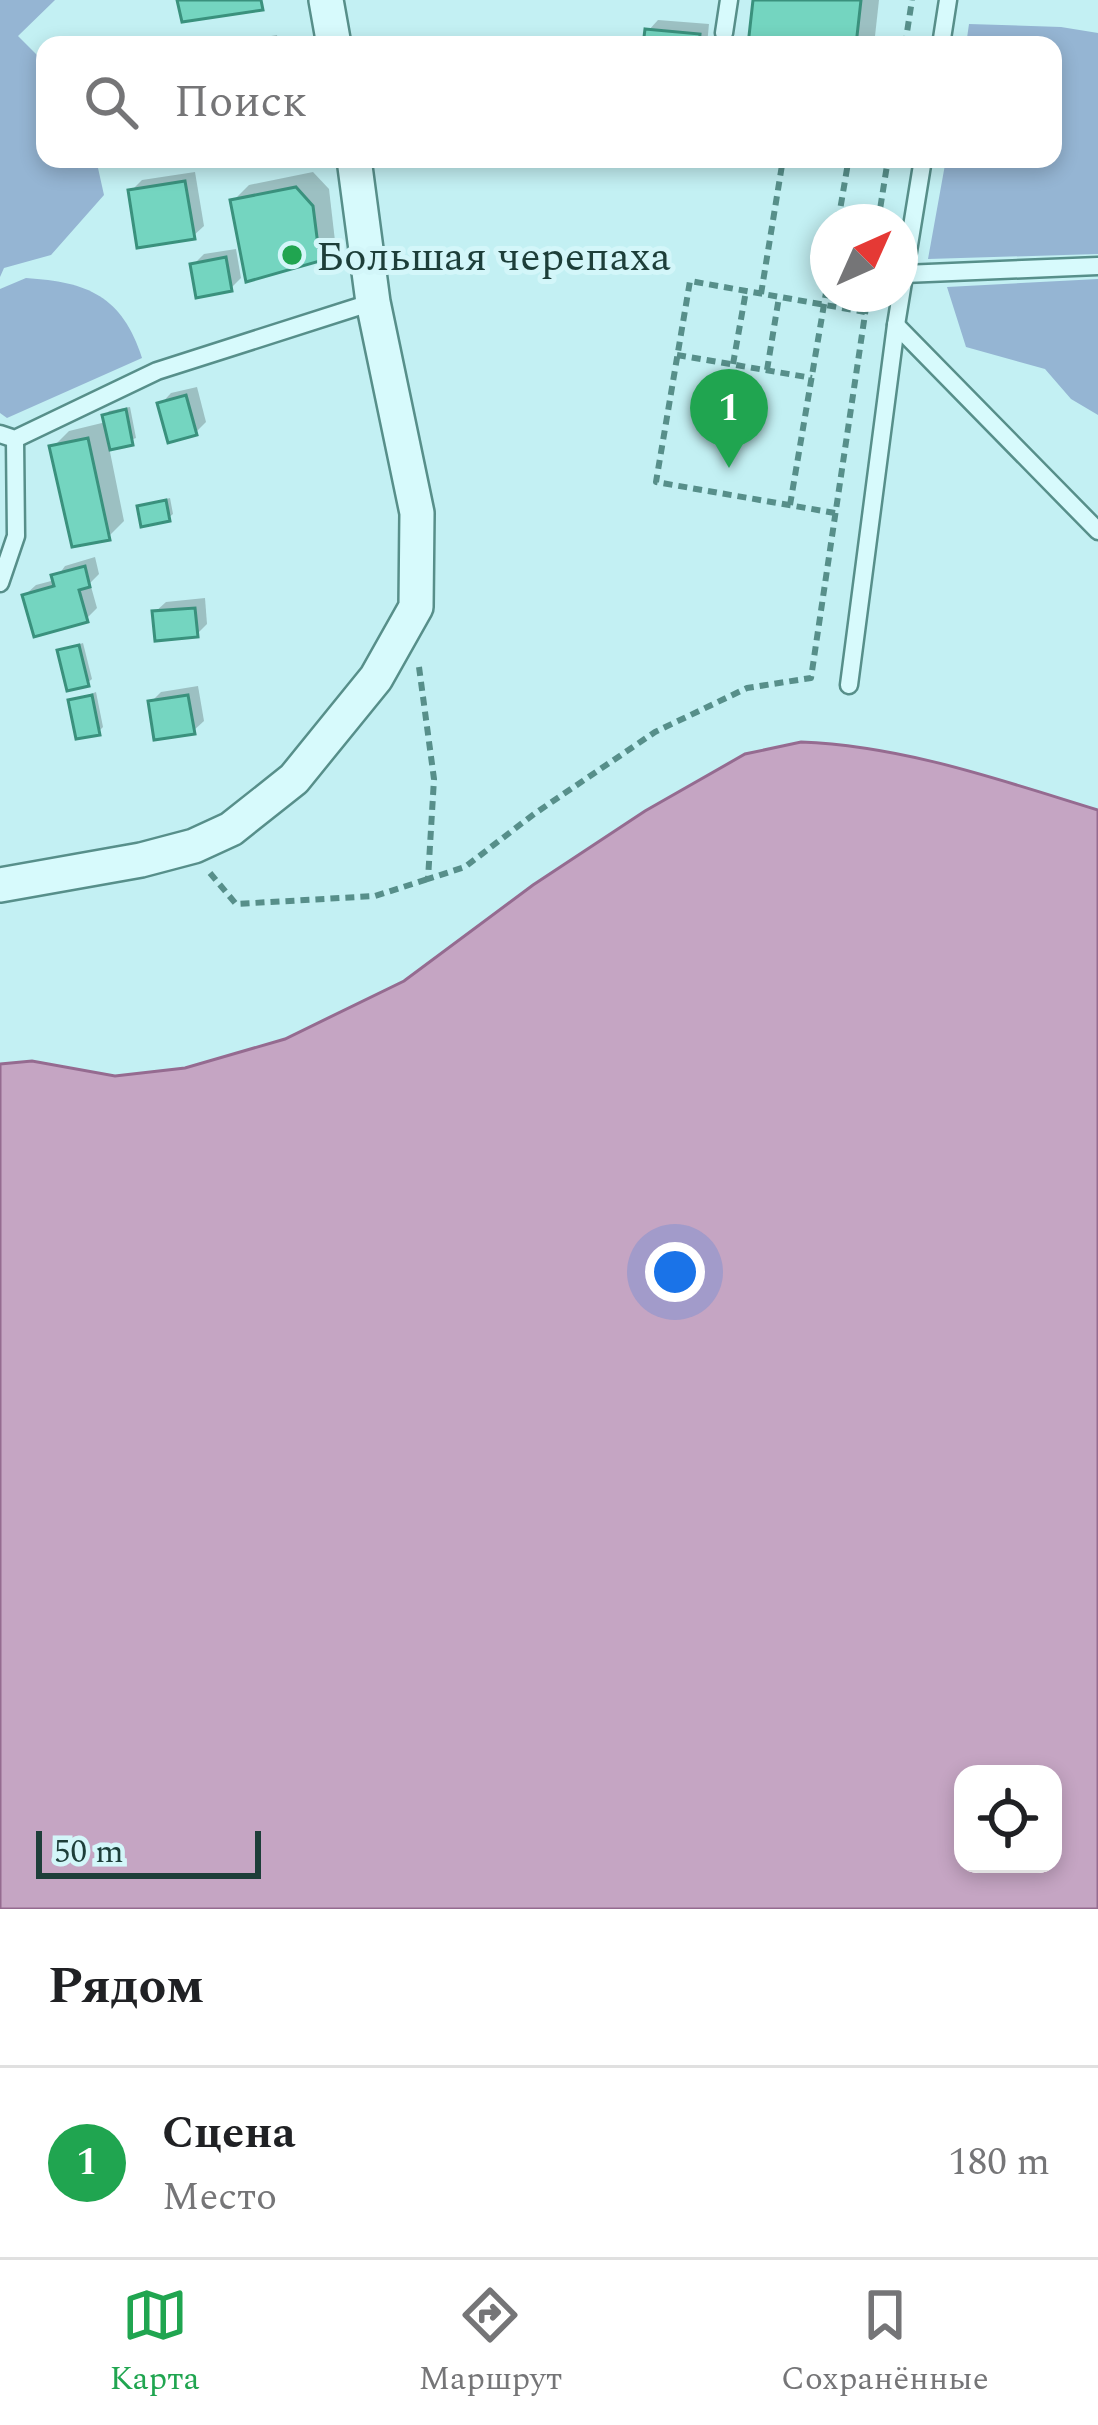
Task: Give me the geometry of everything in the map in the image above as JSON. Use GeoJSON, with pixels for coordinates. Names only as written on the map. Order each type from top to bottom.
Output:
{"type":"FeatureCollection","features":[{"type":"Feature","properties":{"kind":"street"},"geometry":{"type":"LineString","coordinates":[[326,0],[332,36]]}},
{"type":"Feature","properties":{"kind":"street"},"geometry":{"type":"LineString","coordinates":[[0,885],[141,860],[231,830],[294,779],[376,679],[416,608],[416,513],[373,302],[355,168]]}},
{"type":"Feature","properties":{"kind":"lane"},"geometry":{"type":"LineString","coordinates":[[724,33],[729,0]]}},
{"type":"Feature","properties":{"kind":"lane"},"geometry":{"type":"LineString","coordinates":[[942,36],[948,0]]}},
{"type":"Feature","properties":{"kind":"lane"},"geometry":{"type":"LineString","coordinates":[[915,204],[921,168]]}},
{"type":"Feature","properties":{"kind":"lane"},"geometry":{"type":"LineString","coordinates":[[918,273],[1098,266]]}},
{"type":"Feature","properties":{"kind":"lane"},"geometry":{"type":"LineString","coordinates":[[0,583],[16,536],[7,436],[158,371],[373,302]]}},
{"type":"Feature","properties":{"kind":"lane"},"geometry":{"type":"LineString","coordinates":[[849,685],[898,312]]}},
{"type":"Feature","properties":{"kind":"lane"},"geometry":{"type":"LineString","coordinates":[[896,325],[1098,531]]}},
{"type":"Feature","properties":{"kind":"path"},"geometry":{"type":"LineString","coordinates":[[906,36],[912,0]]}},
{"type":"Feature","properties":{"kind":"path"},"geometry":{"type":"LineString","coordinates":[[761,294],[782,168]]}},
{"type":"Feature","properties":{"kind":"path"},"geometry":{"type":"LineString","coordinates":[[841,204],[847,168]]}},
{"type":"Feature","properties":{"kind":"path"},"geometry":{"type":"LineString","coordinates":[[881,204],[887,168]]}},
{"type":"Feature","properties":{"kind":"path"},"geometry":{"type":"LineString","coordinates":[[810,302],[690,281],[656,482],[835,513]]}},
{"type":"Feature","properties":{"kind":"path"},"geometry":{"type":"LineString","coordinates":[[733,364],[746,291]]}},
{"type":"Feature","properties":{"kind":"path"},"geometry":{"type":"LineString","coordinates":[[766,370],[779,297]]}},
{"type":"Feature","properties":{"kind":"path"},"geometry":{"type":"LineString","coordinates":[[790,506],[823,312]]}},
{"type":"Feature","properties":{"kind":"path"},"geometry":{"type":"LineString","coordinates":[[194,846],[221,890],[236,904],[375,896],[465,867],[655,732],[747,688],[811,678],[865,312]]}},
{"type":"Feature","properties":{"kind":"path"},"geometry":{"type":"LineString","coordinates":[[677,355],[812,378]]}},
{"type":"Feature","properties":{"kind":"path"},"geometry":{"type":"LineString","coordinates":[[418,660],[434,779],[428,880]]}},
{"type":"Feature","properties":{"kind":"shaded area"},"geometry":{"type":"Polygon","coordinates":[[[0,0],[55,0],[18,36],[36,54],[36,168],[98,168],[104,195],[51,255],[4,268],[0,277],[0,0]]]}},
{"type":"Feature","properties":{"kind":"shaded area"},"geometry":{"type":"Polygon","coordinates":[[[969,24],[1098,33],[1098,254],[928,259],[944,168],[1062,168],[1062,36],[967,36],[969,24]]]}},
{"type":"Feature","properties":{"kind":"shaded area"},"geometry":{"type":"Polygon","coordinates":[[[26,278],[67,283],[100,296],[124,320],[142,358],[7,418],[0,413],[0,289],[26,278]]]}},
{"type":"Feature","properties":{"kind":"shaded area"},"geometry":{"type":"Polygon","coordinates":[[[1098,279],[1098,415],[1071,399],[1045,369],[966,347],[947,287],[1098,279]]]}},
{"type":"Feature","properties":{"kind":"shaded area"},"geometry":{"type":"Polygon","coordinates":[[[801,742],[877,750],[951,766],[1098,810],[1098,1909],[0,1909],[0,1064],[32,1061],[115,1076],[185,1068],[285,1039],[404,981],[533,885],[645,811],[745,754],[801,742]]]}},
{"type":"Feature","properties":{"kind":"building"},"geometry":{"type":"Polygon","coordinates":[[[177,0],[261,0],[263,10],[182,22],[177,0]]]}},
{"type":"Feature","properties":{"kind":"building"},"geometry":{"type":"Polygon","coordinates":[[[753,0],[861,0],[857,36],[749,36],[753,0]]]}},
{"type":"Feature","properties":{"kind":"building"},"geometry":{"type":"Polygon","coordinates":[[[645,29],[700,34],[700,36],[644,36],[645,29]]]}},
{"type":"Feature","properties":{"kind":"building"},"geometry":{"type":"Polygon","coordinates":[[[185,181],[195,239],[137,248],[128,190],[185,181]]]}},
{"type":"Feature","properties":{"kind":"building"},"geometry":{"type":"Polygon","coordinates":[[[296,187],[313,206],[320,261],[246,282],[230,200],[296,187]]]}},
{"type":"Feature","properties":{"kind":"building"},"geometry":{"type":"Polygon","coordinates":[[[226,257],[232,291],[196,298],[190,264],[226,257]]]}},
{"type":"Feature","properties":{"kind":"building"},"geometry":{"type":"Polygon","coordinates":[[[186,395],[197,435],[168,443],[157,403],[186,395]]]}},
{"type":"Feature","properties":{"kind":"building"},"geometry":{"type":"Polygon","coordinates":[[[126,409],[133,445],[110,450],[102,415],[126,409]]]}},
{"type":"Feature","properties":{"kind":"building"},"geometry":{"type":"Polygon","coordinates":[[[88,438],[110,540],[72,547],[49,446],[88,438]]]}},
{"type":"Feature","properties":{"kind":"building"},"geometry":{"type":"Polygon","coordinates":[[[166,500],[170,521],[141,527],[137,506],[166,500]]]}},
{"type":"Feature","properties":{"kind":"building"},"geometry":{"type":"Polygon","coordinates":[[[85,566],[90,587],[79,590],[88,622],[34,637],[22,595],[54,586],[51,575],[85,566]]]}},
{"type":"Feature","properties":{"kind":"building"},"geometry":{"type":"Polygon","coordinates":[[[195,608],[198,637],[155,641],[152,611],[195,608]]]}},
{"type":"Feature","properties":{"kind":"building"},"geometry":{"type":"Polygon","coordinates":[[[79,645],[89,686],[67,691],[57,650],[79,645]]]}},
{"type":"Feature","properties":{"kind":"building"},"geometry":{"type":"Polygon","coordinates":[[[92,695],[100,735],[76,739],[68,700],[92,695]]]}},
{"type":"Feature","properties":{"kind":"building"},"geometry":{"type":"Polygon","coordinates":[[[188,695],[195,734],[154,740],[148,701],[188,695]]]}},
{"type":"Feature","properties":{"kind":"place","name":"Большая черепаха"},"geometry":{"type":"Point","coordinates":[292,255]}},
{"type":"Feature","properties":{"kind":"place","name":"Сцена"},"geometry":{"type":"Point","coordinates":[729,468]}}]}
